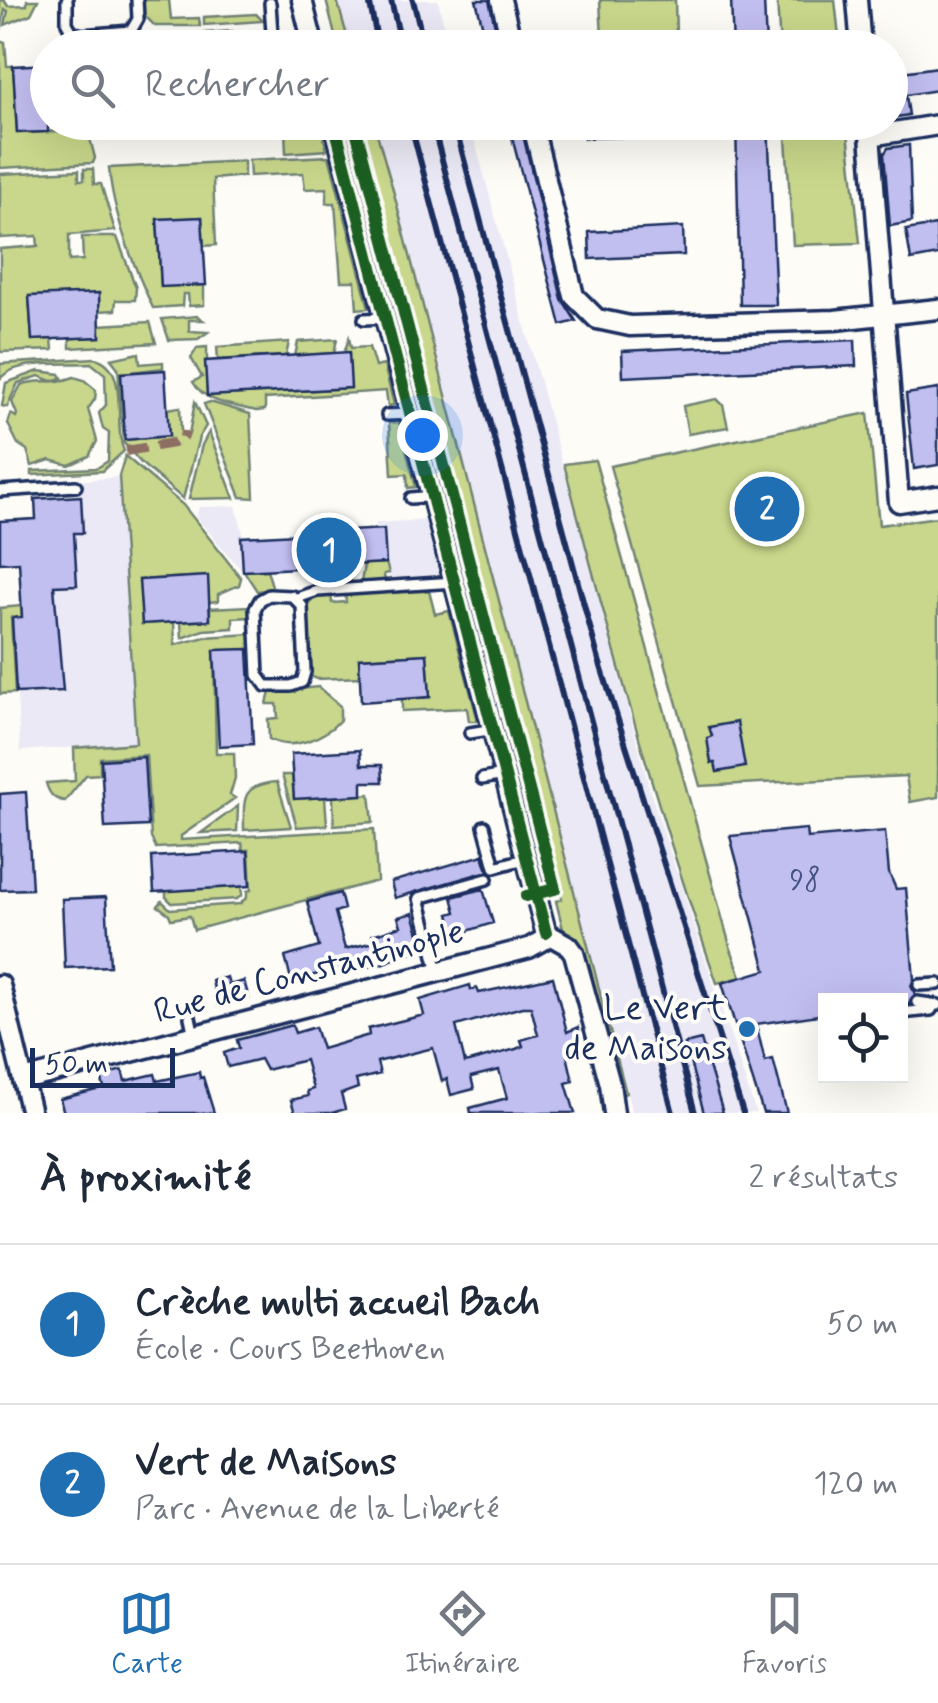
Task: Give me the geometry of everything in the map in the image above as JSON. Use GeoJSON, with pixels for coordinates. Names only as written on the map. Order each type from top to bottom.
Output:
{"type":"FeatureCollection","features":[{"type":"Feature","properties":{"kind":"street"},"geometry":{"type":"LineString","coordinates":[[302,0],[310,30]]}},
{"type":"Feature","properties":{"kind":"street"},"geometry":{"type":"LineString","coordinates":[[501,0],[508,30]]}},
{"type":"Feature","properties":{"kind":"street"},"geometry":{"type":"LineString","coordinates":[[856,0],[859,30]]}},
{"type":"Feature","properties":{"kind":"street"},"geometry":{"type":"LineString","coordinates":[[908,127],[938,125]]}},
{"type":"Feature","properties":{"kind":"street"},"geometry":{"type":"LineString","coordinates":[[339,140],[546,933],[574,953],[610,1084],[614,1113]]}},
{"type":"Feature","properties":{"kind":"street"},"geometry":{"type":"LineString","coordinates":[[536,140],[574,296],[596,319],[630,326],[886,316],[938,309]]}},
{"type":"Feature","properties":{"kind":"street"},"geometry":{"type":"LineString","coordinates":[[871,140],[899,502],[938,496]]}},
{"type":"Feature","properties":{"kind":"street","name":"Rue de Constantinople"},"geometry":{"type":"LineString","coordinates":[[24,1080],[529,948],[546,933]]}},
{"type":"Feature","properties":{"kind":"street"},"geometry":{"type":"LineString","coordinates":[[0,986],[30,1112]]}},
{"type":"Feature","properties":{"kind":"street"},"geometry":{"type":"LineString","coordinates":[[0,1055],[24,1080]]}},
{"type":"Feature","properties":{"kind":"lane"},"geometry":{"type":"LineString","coordinates":[[67,0],[71,30]]}},
{"type":"Feature","properties":{"kind":"lane"},"geometry":{"type":"LineString","coordinates":[[132,30],[138,20],[136,0]]}},
{"type":"Feature","properties":{"kind":"lane"},"geometry":{"type":"LineString","coordinates":[[270,3],[272,30]]}},
{"type":"Feature","properties":{"kind":"lane"},"geometry":{"type":"LineString","coordinates":[[364,319],[387,318]]}},
{"type":"Feature","properties":{"kind":"lane"},"geometry":{"type":"LineString","coordinates":[[387,415],[412,414]]}},
{"type":"Feature","properties":{"kind":"lane"},"geometry":{"type":"LineString","coordinates":[[0,491],[76,486]]}},
{"type":"Feature","properties":{"kind":"lane"},"geometry":{"type":"LineString","coordinates":[[411,498],[432,496]]}},
{"type":"Feature","properties":{"kind":"lane"},"geometry":{"type":"LineString","coordinates":[[296,598],[302,606],[304,678],[292,686],[266,686],[258,675],[255,609],[260,600],[286,594],[296,598],[317,591],[455,582]]}},
{"type":"Feature","properties":{"kind":"lane"},"geometry":{"type":"LineString","coordinates":[[470,732],[494,729]]}},
{"type":"Feature","properties":{"kind":"lane"},"geometry":{"type":"LineString","coordinates":[[482,778],[506,775]]}},
{"type":"Feature","properties":{"kind":"lane"},"geometry":{"type":"LineString","coordinates":[[484,826],[495,867],[528,858]]}},
{"type":"Feature","properties":{"kind":"lane"},"geometry":{"type":"LineString","coordinates":[[438,971],[420,898],[487,879]]}},
{"type":"Feature","properties":{"kind":"lane"},"geometry":{"type":"LineString","coordinates":[[919,985],[938,984]]}},
{"type":"Feature","properties":{"kind":"lane"},"geometry":{"type":"LineString","coordinates":[[908,1011],[931,1010],[936,1005],[917,1002]]}},
{"type":"Feature","properties":{"kind":"lane"},"geometry":{"type":"LineString","coordinates":[[190,1017],[194,1036]]}},
{"type":"Feature","properties":{"kind":"shaded area"},"geometry":{"type":"Polygon","coordinates":[[[337,0],[438,0],[445,30],[345,30],[337,0]]]}},
{"type":"Feature","properties":{"kind":"shaded area"},"geometry":{"type":"Polygon","coordinates":[[[378,140],[475,140],[652,797],[756,1113],[632,1113],[378,140]]]}},
{"type":"Feature","properties":{"kind":"shaded area"},"geometry":{"type":"Polygon","coordinates":[[[118,477],[135,743],[20,751],[13,618],[23,618],[20,562],[0,522],[17,536],[78,497],[77,481],[118,477]]]}},
{"type":"Feature","properties":{"kind":"shaded area"},"geometry":{"type":"Polygon","coordinates":[[[236,506],[244,537],[376,529],[376,523],[425,520],[440,578],[390,582],[386,563],[243,572],[196,517],[199,507],[236,506]]]}},
{"type":"Feature","properties":{"kind":"green space"},"geometry":{"type":"Polygon","coordinates":[[[0,0],[8,6],[38,0],[31,14],[5,25],[5,9],[0,35],[0,0]]]}},
{"type":"Feature","properties":{"kind":"green space"},"geometry":{"type":"Polygon","coordinates":[[[142,0],[169,0],[171,19],[199,18],[200,26],[155,26],[144,15],[142,0]]]}},
{"type":"Feature","properties":{"kind":"green space"},"geometry":{"type":"Polygon","coordinates":[[[326,0],[337,0],[345,30],[334,30],[326,0]]]}},
{"type":"Feature","properties":{"kind":"green space"},"geometry":{"type":"Polygon","coordinates":[[[600,0],[675,0],[676,30],[602,30],[600,0]]]}},
{"type":"Feature","properties":{"kind":"green space"},"geometry":{"type":"Polygon","coordinates":[[[777,0],[835,0],[838,30],[779,30],[777,0]]]}},
{"type":"Feature","properties":{"kind":"green space"},"geometry":{"type":"Polygon","coordinates":[[[256,14],[263,21],[204,25],[204,17],[256,14]]]}},
{"type":"Feature","properties":{"kind":"green space"},"geometry":{"type":"Polygon","coordinates":[[[0,42],[5,42],[7,66],[13,66],[17,133],[30,132],[30,140],[90,140],[95,158],[93,163],[0,168],[0,42]]]}},
{"type":"Feature","properties":{"kind":"green space"},"geometry":{"type":"Polygon","coordinates":[[[285,140],[324,140],[327,150],[286,153],[285,140]]]}},
{"type":"Feature","properties":{"kind":"green space"},"geometry":{"type":"Polygon","coordinates":[[[362,140],[379,140],[392,186],[626,1093],[622,1095],[582,951],[563,929],[556,901],[562,899],[362,140]]]}},
{"type":"Feature","properties":{"kind":"green space"},"geometry":{"type":"Polygon","coordinates":[[[786,140],[849,140],[860,243],[793,245],[786,140]]]}},
{"type":"Feature","properties":{"kind":"green space"},"geometry":{"type":"Polygon","coordinates":[[[329,156],[369,308],[357,309],[355,281],[341,281],[335,203],[327,203],[327,188],[305,189],[303,173],[250,176],[249,160],[329,156]]]}},
{"type":"Feature","properties":{"kind":"green space"},"geometry":{"type":"Polygon","coordinates":[[[244,161],[244,176],[213,179],[216,245],[204,246],[202,217],[157,220],[161,286],[204,285],[204,305],[189,306],[188,294],[183,294],[182,306],[153,308],[125,240],[109,168],[244,161]]]}},
{"type":"Feature","properties":{"kind":"green space"},"geometry":{"type":"Polygon","coordinates":[[[84,169],[93,169],[94,184],[101,184],[115,231],[69,235],[69,261],[83,260],[82,237],[117,237],[136,288],[135,300],[116,300],[115,310],[99,311],[99,294],[29,297],[32,339],[52,339],[53,350],[0,352],[0,249],[38,246],[37,236],[0,238],[0,174],[79,170],[79,180],[84,180],[84,169]]]}},
{"type":"Feature","properties":{"kind":"green space"},"geometry":{"type":"Polygon","coordinates":[[[197,316],[203,320],[189,320],[189,331],[208,332],[198,339],[169,340],[162,319],[197,316]]]}},
{"type":"Feature","properties":{"kind":"green space"},"geometry":{"type":"Polygon","coordinates":[[[150,322],[156,343],[70,348],[70,338],[100,337],[100,325],[150,322]]]}},
{"type":"Feature","properties":{"kind":"green space"},"geometry":{"type":"Polygon","coordinates":[[[349,338],[351,348],[369,347],[375,367],[384,365],[394,405],[388,406],[386,391],[265,399],[265,410],[257,411],[207,396],[350,388],[344,353],[349,338]]]}},
{"type":"Feature","properties":{"kind":"green space"},"geometry":{"type":"Polygon","coordinates":[[[337,339],[334,353],[295,356],[298,342],[337,339]]]}},
{"type":"Feature","properties":{"kind":"green space"},"geometry":{"type":"Polygon","coordinates":[[[289,342],[286,356],[218,360],[217,347],[289,342]]]}},
{"type":"Feature","properties":{"kind":"green space"},"geometry":{"type":"Polygon","coordinates":[[[207,347],[207,396],[193,382],[202,377],[191,358],[197,348],[207,347]]]}},
{"type":"Feature","properties":{"kind":"green space"},"geometry":{"type":"Polygon","coordinates":[[[139,353],[140,364],[163,362],[163,368],[121,373],[126,440],[169,436],[167,409],[180,407],[181,431],[189,434],[195,402],[206,426],[199,437],[183,499],[124,443],[118,368],[111,359],[139,353]]]}},
{"type":"Feature","properties":{"kind":"green space"},"geometry":{"type":"Polygon","coordinates":[[[95,358],[106,363],[117,384],[124,451],[102,471],[32,475],[32,471],[97,468],[108,461],[109,433],[103,429],[99,413],[106,405],[105,374],[91,363],[41,364],[17,368],[0,379],[0,364],[95,358]]]}},
{"type":"Feature","properties":{"kind":"green space"},"geometry":{"type":"Polygon","coordinates":[[[39,371],[60,374],[62,378],[52,381],[39,376],[18,383],[7,407],[2,406],[6,383],[39,371]]]}},
{"type":"Feature","properties":{"kind":"green space"},"geometry":{"type":"Polygon","coordinates":[[[74,377],[96,390],[88,409],[97,441],[89,456],[69,465],[50,460],[32,466],[27,450],[18,444],[8,424],[11,414],[17,414],[12,402],[21,385],[74,377]]]}},
{"type":"Feature","properties":{"kind":"green space"},"geometry":{"type":"Polygon","coordinates":[[[717,399],[723,405],[728,427],[688,434],[683,406],[717,399]]]}},
{"type":"Feature","properties":{"kind":"green space"},"geometry":{"type":"Polygon","coordinates":[[[210,402],[250,414],[254,498],[241,497],[204,404],[210,402]]]}},
{"type":"Feature","properties":{"kind":"green space"},"geometry":{"type":"Polygon","coordinates":[[[868,413],[879,525],[938,517],[938,797],[910,802],[906,776],[700,786],[610,466],[868,413]]]}},
{"type":"Feature","properties":{"kind":"green space"},"geometry":{"type":"Polygon","coordinates":[[[399,422],[416,487],[408,488],[407,474],[392,475],[389,423],[399,422]]]}},
{"type":"Feature","properties":{"kind":"green space"},"geometry":{"type":"Polygon","coordinates":[[[209,432],[234,498],[189,499],[209,432]]]}},
{"type":"Feature","properties":{"kind":"green space"},"geometry":{"type":"Polygon","coordinates":[[[125,456],[183,505],[241,578],[239,585],[218,594],[218,601],[209,602],[207,576],[140,580],[142,624],[174,622],[175,645],[205,637],[251,634],[252,649],[214,651],[216,753],[234,753],[235,778],[230,795],[235,798],[181,836],[181,840],[374,829],[377,881],[194,930],[190,916],[171,919],[158,906],[162,901],[170,909],[240,904],[251,890],[249,850],[243,850],[242,843],[156,848],[151,838],[146,755],[100,758],[100,774],[86,775],[65,801],[50,793],[46,783],[75,781],[74,748],[136,743],[119,476],[125,456]]]}},
{"type":"Feature","properties":{"kind":"green space"},"geometry":{"type":"Polygon","coordinates":[[[595,460],[730,946],[747,993],[738,978],[717,983],[635,725],[564,464],[595,460]]]}},
{"type":"Feature","properties":{"kind":"green space"},"geometry":{"type":"Polygon","coordinates":[[[386,563],[389,573],[384,574],[385,582],[361,583],[364,564],[386,563]]]}},
{"type":"Feature","properties":{"kind":"green space"},"geometry":{"type":"Polygon","coordinates":[[[356,565],[350,584],[322,586],[314,577],[316,567],[356,565]]]}},
{"type":"Feature","properties":{"kind":"green space"},"geometry":{"type":"Polygon","coordinates":[[[267,570],[273,589],[257,591],[244,571],[267,570]]]}},
{"type":"Feature","properties":{"kind":"green space"},"geometry":{"type":"Polygon","coordinates":[[[428,587],[435,614],[449,611],[478,721],[469,721],[467,708],[402,711],[402,699],[430,697],[427,654],[359,658],[360,677],[310,676],[305,612],[314,597],[331,593],[332,603],[346,602],[345,593],[428,587]]]}},
{"type":"Feature","properties":{"kind":"green space"},"geometry":{"type":"Polygon","coordinates":[[[21,606],[22,617],[11,618],[15,693],[0,694],[0,608],[21,606]]]}},
{"type":"Feature","properties":{"kind":"green space"},"geometry":{"type":"Polygon","coordinates":[[[249,606],[250,617],[233,618],[233,628],[204,630],[182,638],[181,622],[210,620],[210,608],[249,606]]]}},
{"type":"Feature","properties":{"kind":"green space"},"geometry":{"type":"Polygon","coordinates":[[[318,687],[340,706],[340,720],[307,741],[288,744],[269,739],[268,719],[278,718],[277,704],[267,704],[270,692],[318,687]]]}},
{"type":"Feature","properties":{"kind":"green space"},"geometry":{"type":"Polygon","coordinates":[[[282,775],[292,775],[294,799],[325,797],[327,825],[297,827],[282,775]]]}},
{"type":"Feature","properties":{"kind":"green space"},"geometry":{"type":"Polygon","coordinates":[[[277,782],[291,827],[244,830],[250,790],[277,782]]]}},
{"type":"Feature","properties":{"kind":"green space"},"geometry":{"type":"Polygon","coordinates":[[[370,794],[373,822],[334,825],[333,797],[370,794]]]}},
{"type":"Feature","properties":{"kind":"green space"},"geometry":{"type":"Polygon","coordinates":[[[238,806],[237,831],[201,833],[238,806]]]}},
{"type":"Feature","properties":{"kind":"green space"},"geometry":{"type":"Polygon","coordinates":[[[241,886],[242,895],[237,899],[172,903],[166,897],[166,891],[241,886]]]}},
{"type":"Feature","properties":{"kind":"building"},"geometry":{"type":"Polygon","coordinates":[[[476,0],[489,0],[496,30],[484,30],[476,0]]]}},
{"type":"Feature","properties":{"kind":"building"},"geometry":{"type":"Polygon","coordinates":[[[731,0],[764,0],[765,30],[732,30],[731,0]]]}},
{"type":"Feature","properties":{"kind":"building"},"geometry":{"type":"Polygon","coordinates":[[[30,65],[30,133],[17,133],[13,66],[30,65]]]}},
{"type":"Feature","properties":{"kind":"building"},"geometry":{"type":"Polygon","coordinates":[[[938,67],[938,90],[908,95],[908,71],[938,67]]]}},
{"type":"Feature","properties":{"kind":"building"},"geometry":{"type":"Polygon","coordinates":[[[513,140],[524,140],[562,299],[576,321],[561,325],[513,140]]]}},
{"type":"Feature","properties":{"kind":"building"},"geometry":{"type":"Polygon","coordinates":[[[736,140],[769,140],[776,305],[740,305],[736,140]]]}},
{"type":"Feature","properties":{"kind":"building"},"geometry":{"type":"Polygon","coordinates":[[[909,145],[912,222],[890,226],[884,154],[888,148],[909,145]]]}},
{"type":"Feature","properties":{"kind":"building"},"geometry":{"type":"Polygon","coordinates":[[[202,217],[206,285],[161,287],[157,219],[202,217]]]}},
{"type":"Feature","properties":{"kind":"building"},"geometry":{"type":"Polygon","coordinates":[[[936,225],[938,255],[911,260],[906,230],[936,225]]]}},
{"type":"Feature","properties":{"kind":"building"},"geometry":{"type":"Polygon","coordinates":[[[683,227],[684,255],[590,259],[589,232],[683,227]]]}},
{"type":"Feature","properties":{"kind":"building"},"geometry":{"type":"Polygon","coordinates":[[[99,293],[100,337],[32,340],[29,296],[99,293]]]}},
{"type":"Feature","properties":{"kind":"building"},"geometry":{"type":"Polygon","coordinates":[[[855,340],[856,366],[623,377],[622,351],[855,340]]]}},
{"type":"Feature","properties":{"kind":"building"},"geometry":{"type":"Polygon","coordinates":[[[349,352],[351,388],[207,396],[205,361],[349,352]]]}},
{"type":"Feature","properties":{"kind":"building"},"geometry":{"type":"Polygon","coordinates":[[[165,370],[169,436],[125,440],[121,373],[165,370]]]}},
{"type":"Feature","properties":{"kind":"building"},"geometry":{"type":"Polygon","coordinates":[[[938,389],[938,465],[914,469],[906,394],[938,389]]]}},
{"type":"Feature","properties":{"kind":"building"},"geometry":{"type":"Polygon","coordinates":[[[81,496],[83,533],[74,533],[77,585],[54,586],[63,691],[16,693],[12,618],[22,617],[19,562],[0,563],[0,521],[36,519],[35,499],[81,496]]]}},
{"type":"Feature","properties":{"kind":"building"},"geometry":{"type":"Polygon","coordinates":[[[384,529],[386,563],[243,571],[241,537],[384,529]]]}},
{"type":"Feature","properties":{"kind":"building"},"geometry":{"type":"Polygon","coordinates":[[[208,576],[210,620],[142,624],[139,580],[208,576]]]}},
{"type":"Feature","properties":{"kind":"building"},"geometry":{"type":"Polygon","coordinates":[[[248,649],[253,744],[219,746],[214,650],[248,649]]]}},
{"type":"Feature","properties":{"kind":"building"},"geometry":{"type":"Polygon","coordinates":[[[427,654],[430,697],[361,702],[359,658],[427,654]]]}},
{"type":"Feature","properties":{"kind":"building"},"geometry":{"type":"Polygon","coordinates":[[[737,722],[745,767],[717,772],[715,763],[711,763],[709,727],[737,722]]]}},
{"type":"Feature","properties":{"kind":"building"},"geometry":{"type":"Polygon","coordinates":[[[360,750],[361,765],[382,765],[383,782],[362,782],[362,795],[294,799],[291,754],[360,750]]]}},
{"type":"Feature","properties":{"kind":"building"},"geometry":{"type":"Polygon","coordinates":[[[144,757],[148,826],[105,828],[101,760],[144,757]]]}},
{"type":"Feature","properties":{"kind":"building"},"geometry":{"type":"Polygon","coordinates":[[[26,792],[32,889],[0,890],[0,794],[26,792]]]}},
{"type":"Feature","properties":{"kind":"building"},"geometry":{"type":"Polygon","coordinates":[[[806,829],[807,838],[885,831],[889,873],[896,889],[906,888],[914,979],[911,986],[915,994],[909,1004],[908,993],[818,993],[818,1015],[756,1024],[765,1061],[773,1059],[787,1113],[763,1113],[722,983],[766,970],[730,836],[806,829]]]}},
{"type":"Feature","properties":{"kind":"building"},"geometry":{"type":"Polygon","coordinates":[[[248,851],[250,886],[154,892],[152,857],[248,851]]]}},
{"type":"Feature","properties":{"kind":"building"},"geometry":{"type":"Polygon","coordinates":[[[483,855],[488,871],[395,898],[391,882],[483,855]]]}},
{"type":"Feature","properties":{"kind":"building"},"geometry":{"type":"Polygon","coordinates":[[[483,889],[493,923],[455,935],[449,914],[456,912],[452,897],[483,889]]]}},
{"type":"Feature","properties":{"kind":"building"},"geometry":{"type":"Polygon","coordinates":[[[340,893],[344,909],[335,912],[345,949],[374,942],[372,935],[401,926],[398,917],[413,913],[423,948],[381,964],[291,979],[285,957],[319,947],[307,902],[340,893]]]}},
{"type":"Feature","properties":{"kind":"building"},"geometry":{"type":"Polygon","coordinates":[[[106,897],[110,966],[65,968],[62,899],[106,897]]]}},
{"type":"Feature","properties":{"kind":"building"},"geometry":{"type":"Polygon","coordinates":[[[227,977],[229,985],[244,981],[249,998],[218,1006],[212,981],[227,977]]]}},
{"type":"Feature","properties":{"kind":"building"},"geometry":{"type":"Polygon","coordinates":[[[553,977],[567,1032],[578,1027],[584,1049],[567,1055],[573,1081],[566,1083],[575,1113],[471,1113],[470,1108],[507,1098],[499,1070],[471,1077],[474,1089],[451,1095],[447,1079],[442,1081],[433,1048],[377,1062],[380,1074],[356,1080],[358,1088],[341,1094],[345,1109],[295,1113],[291,1100],[308,1096],[307,1091],[313,1089],[305,1060],[266,1070],[260,1059],[228,1067],[224,1053],[239,1048],[237,1040],[292,1025],[295,1033],[315,1027],[322,1049],[369,1035],[368,1029],[424,1015],[420,1000],[470,985],[471,990],[477,988],[479,993],[553,977]],[[531,1007],[456,1026],[465,1063],[516,1049],[523,1046],[521,1040],[538,1035],[531,1007]]]}},
{"type":"Feature","properties":{"kind":"building"},"geometry":{"type":"Polygon","coordinates":[[[701,1040],[723,1113],[704,1113],[685,1044],[701,1040]]]}},
{"type":"Feature","properties":{"kind":"building"},"geometry":{"type":"Polygon","coordinates":[[[122,1070],[125,1081],[155,1074],[157,1081],[199,1072],[214,1113],[64,1113],[60,1099],[104,1088],[101,1076],[122,1070]]]}},
{"type":"Feature","properties":{"kind":"railway"},"geometry":{"type":"LineString","coordinates":[[369,0],[375,30]]}},
{"type":"Feature","properties":{"kind":"railway"},"geometry":{"type":"LineString","coordinates":[[391,0],[398,30]]}},
{"type":"Feature","properties":{"kind":"railway"},"geometry":{"type":"LineString","coordinates":[[413,0],[420,30]]}},
{"type":"Feature","properties":{"kind":"railway"},"geometry":{"type":"LineString","coordinates":[[415,140],[673,1113]]}},
{"type":"Feature","properties":{"kind":"railway"},"geometry":{"type":"LineString","coordinates":[[437,140],[695,1113]]}},
{"type":"Feature","properties":{"kind":"railway"},"geometry":{"type":"LineString","coordinates":[[459,140],[598,657],[743,1113]]}},
{"type":"Feature","properties":{"kind":"marked path"},"geometry":{"type":"LineString","coordinates":[[126,451],[173,443],[184,437],[185,431]]}},
{"type":"Feature","properties":{"kind":"cycle path"},"geometry":{"type":"LineString","coordinates":[[339,140],[546,933]]}},
{"type":"Feature","properties":{"kind":"cycle path"},"geometry":{"type":"LineString","coordinates":[[359,140],[555,889],[526,896]]}},
{"type":"Feature","properties":{"kind":"place","name":"Vert de Maisons"},"geometry":{"type":"Point","coordinates":[767,509]}},
{"type":"Feature","properties":{"kind":"place","name":"Crèche multi accueil Bach"},"geometry":{"type":"Point","coordinates":[329,550]}},
{"type":"Feature","properties":{"kind":"place","name":"Le Vert de Maisons"},"geometry":{"type":"Point","coordinates":[747,1029]}}]}
